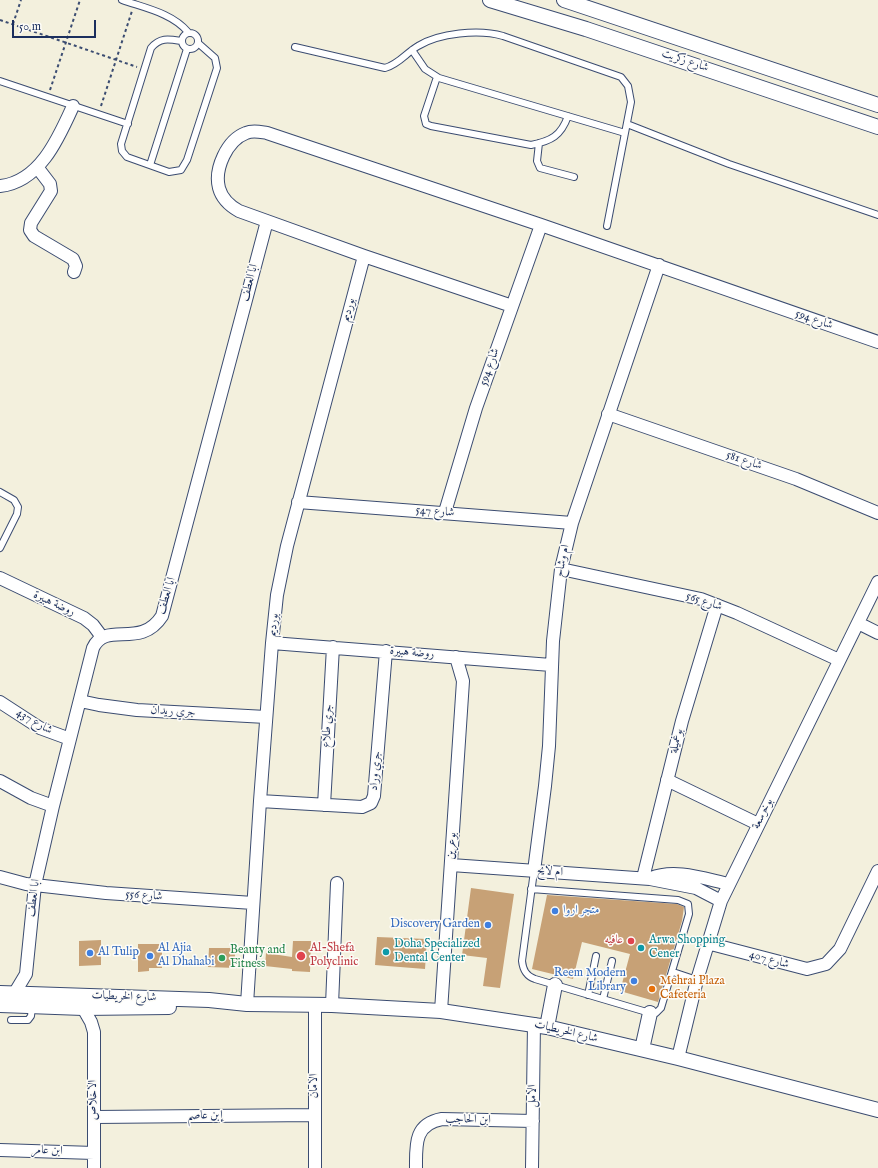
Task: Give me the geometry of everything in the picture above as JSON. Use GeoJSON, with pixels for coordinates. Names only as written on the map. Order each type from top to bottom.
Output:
{"type":"FeatureCollection","features":[{"type":"Feature","properties":{"kind":"street","name":"شارع زكريت"},"geometry":{"type":"LineString","coordinates":[[490,0],[601,33],[878,127]]}},
{"type":"Feature","properties":{"kind":"street","name":"شارع زكريت"},"geometry":{"type":"LineString","coordinates":[[564,0],[878,105]]}},
{"type":"Feature","properties":{"kind":"street"},"geometry":{"type":"LineString","coordinates":[[0,186],[15,181],[37,167],[53,148],[73,106]]}},
{"type":"Feature","properties":{"kind":"street","name":"شارع 594"},"geometry":{"type":"LineString","coordinates":[[512,306],[364,256],[230,206],[223,198],[219,189],[218,179],[225,153],[230,144],[237,137],[257,131],[267,133],[659,265],[878,342]]}},
{"type":"Feature","properties":{"kind":"street"},"geometry":{"type":"LineString","coordinates":[[37,167],[50,184],[51,191],[31,223],[30,230],[34,236],[73,259],[76,266],[74,272]]}},
{"type":"Feature","properties":{"kind":"street","name":"ابا العطف"},"geometry":{"type":"LineString","coordinates":[[26,974],[35,885],[52,806],[93,648],[102,637],[113,634],[140,634],[153,627],[162,616],[267,221]]}},
{"type":"Feature","properties":{"kind":"street","name":"شارع 594"},"geometry":{"type":"LineString","coordinates":[[445,512],[476,408],[541,225]]}},
{"type":"Feature","properties":{"kind":"street","name":"بورديم"},"geometry":{"type":"LineString","coordinates":[[247,1004],[266,717],[272,643],[282,570],[298,502],[364,256]]}},
{"type":"Feature","properties":{"kind":"street","name":"ام وشاح"},"geometry":{"type":"LineString","coordinates":[[534,871],[549,746],[554,617],[561,569],[572,523],[659,265]]}},
{"type":"Feature","properties":{"kind":"street","name":"شارع 581"},"geometry":{"type":"LineString","coordinates":[[608,414],[796,479],[878,513]]}},
{"type":"Feature","properties":{"kind":"street","name":"شارع 547"},"geometry":{"type":"LineString","coordinates":[[298,502],[445,512],[572,523]]}},
{"type":"Feature","properties":{"kind":"street","name":"شارع 565"},"geometry":{"type":"LineString","coordinates":[[561,569],[685,595],[717,605],[840,660]]}},
{"type":"Feature","properties":{"kind":"street","name":"روضة هبيرة"},"geometry":{"type":"LineString","coordinates":[[0,578],[84,618],[93,625],[102,637]]}},
{"type":"Feature","properties":{"kind":"street","name":"بوخرسعة"},"geometry":{"type":"LineString","coordinates":[[678,1058],[696,980],[721,901],[878,582]]}},
{"type":"Feature","properties":{"kind":"street","name":"بوغميلة"},"geometry":{"type":"LineString","coordinates":[[646,879],[667,780],[682,721],[717,605]]}},
{"type":"Feature","properties":{"kind":"street"},"geometry":{"type":"LineString","coordinates":[[858,623],[878,633]]}},
{"type":"Feature","properties":{"kind":"street","name":"روضة هبيرة"},"geometry":{"type":"LineString","coordinates":[[272,643],[551,665]]}},
{"type":"Feature","properties":{"kind":"street","name":"جري طلاع"},"geometry":{"type":"LineString","coordinates":[[324,805],[333,647]]}},
{"type":"Feature","properties":{"kind":"street","name":"جري وراد"},"geometry":{"type":"LineString","coordinates":[[260,801],[362,807],[369,805],[373,799],[386,651]]}},
{"type":"Feature","properties":{"kind":"street","name":"بوعرين"},"geometry":{"type":"LineString","coordinates":[[456,657],[463,681]]}},
{"type":"Feature","properties":{"kind":"street","name":"بوعرين"},"geometry":{"type":"LineString","coordinates":[[441,1011],[463,681],[473,658]]}},
{"type":"Feature","properties":{"kind":"street","name":"جري ريدان"},"geometry":{"type":"LineString","coordinates":[[80,700],[99,705],[137,710],[266,717]]}},
{"type":"Feature","properties":{"kind":"street","name":"شارع 437"},"geometry":{"type":"LineString","coordinates":[[0,702],[40,728],[70,739]]}},
{"type":"Feature","properties":{"kind":"street"},"geometry":{"type":"LineString","coordinates":[[667,780],[758,824]]}},
{"type":"Feature","properties":{"kind":"street"},"geometry":{"type":"LineString","coordinates":[[0,781],[31,798],[52,806]]}},
{"type":"Feature","properties":{"kind":"street","name":"ام لايح"},"geometry":{"type":"LineString","coordinates":[[451,865],[646,879],[696,888],[721,901]]}},
{"type":"Feature","properties":{"kind":"street","name":"شارع 407"},"geometry":{"type":"LineString","coordinates":[[707,943],[800,968],[820,966],[831,960],[840,949],[878,870]]}},
{"type":"Feature","properties":{"kind":"street","name":"ام لايح"},"geometry":{"type":"LineString","coordinates":[[646,879],[662,875],[686,875],[729,884]]}},
{"type":"Feature","properties":{"kind":"street","name":"شارع 556"},"geometry":{"type":"LineString","coordinates":[[0,877],[35,885],[106,894],[253,903]]}},
{"type":"Feature","properties":{"kind":"street"},"geometry":{"type":"LineString","coordinates":[[332,1005],[337,883]]}},
{"type":"Feature","properties":{"kind":"street"},"geometry":{"type":"LineString","coordinates":[[7,993],[26,974],[34,1000]]}},
{"type":"Feature","properties":{"kind":"street"},"geometry":{"type":"LineString","coordinates":[[540,1025],[555,985]]}},
{"type":"Feature","properties":{"kind":"street","name":"شارع الخريطيات"},"geometry":{"type":"LineString","coordinates":[[7,993],[34,1000],[83,1008],[209,1008],[247,1004]]}},
{"type":"Feature","properties":{"kind":"street","name":"شارع الخريطيات"},"geometry":{"type":"LineString","coordinates":[[0,1005],[34,1000],[209,1000],[247,1004],[332,1005],[441,1011],[540,1025],[678,1058],[878,1110]]}},
{"type":"Feature","properties":{"kind":"street","name":"الامان"},"geometry":{"type":"LineString","coordinates":[[315,1005],[315,1168]]}},
{"type":"Feature","properties":{"kind":"street","name":"الاخلاص"},"geometry":{"type":"LineString","coordinates":[[83,1008],[91,1022],[94,1032],[94,1168]]}},
{"type":"Feature","properties":{"kind":"street","name":"الاخلاص"},"geometry":{"type":"LineString","coordinates":[[94,1032],[99,1019],[107,1008]]}},
{"type":"Feature","properties":{"kind":"street"},"geometry":{"type":"LineString","coordinates":[[642,1049],[650,1013]]}},
{"type":"Feature","properties":{"kind":"street","name":"الامل"},"geometry":{"type":"LineString","coordinates":[[532,1168],[533,1121],[540,1025]]}},
{"type":"Feature","properties":{"kind":"street","name":"إبن عاصم"},"geometry":{"type":"LineString","coordinates":[[95,1117],[315,1114]]}},
{"type":"Feature","properties":{"kind":"street","name":"ابن الحاجب"},"geometry":{"type":"LineString","coordinates":[[416,1168],[418,1137],[423,1128],[432,1122],[442,1119],[533,1121]]}},
{"type":"Feature","properties":{"kind":"street","name":"ابن عامر"},"geometry":{"type":"LineString","coordinates":[[0,1150],[94,1153]]}},
{"type":"Feature","properties":{"kind":"lane"},"geometry":{"type":"LineString","coordinates":[[122,0],[172,18],[180,23],[188,32],[198,36],[198,44],[194,48],[187,49]]}},
{"type":"Feature","properties":{"kind":"lane"},"geometry":{"type":"LineString","coordinates":[[144,8],[147,0]]}},
{"type":"Feature","properties":{"kind":"lane"},"geometry":{"type":"LineString","coordinates":[[150,165],[187,49],[182,41],[182,37],[188,32]]}},
{"type":"Feature","properties":{"kind":"lane"},"geometry":{"type":"LineString","coordinates":[[295,47],[385,68],[393,66],[412,50],[429,41],[466,32],[485,32],[503,36],[621,78],[628,86],[631,96],[607,226]]}},
{"type":"Feature","properties":{"kind":"lane"},"geometry":{"type":"LineString","coordinates":[[182,41],[166,39],[155,43],[151,48],[121,144],[122,151],[127,157],[169,172],[181,170],[187,160],[217,68],[215,58],[198,44]]}},
{"type":"Feature","properties":{"kind":"lane"},"geometry":{"type":"LineString","coordinates":[[412,50],[425,69],[437,77],[625,133]]}},
{"type":"Feature","properties":{"kind":"lane"},"geometry":{"type":"LineString","coordinates":[[437,77],[424,116],[424,121],[428,126],[522,144],[539,143],[561,132],[568,116]]}},
{"type":"Feature","properties":{"kind":"lane"},"geometry":{"type":"LineString","coordinates":[[0,81],[128,124]]}},
{"type":"Feature","properties":{"kind":"lane"},"geometry":{"type":"LineString","coordinates":[[627,124],[729,164],[878,215]]}},
{"type":"Feature","properties":{"kind":"lane"},"geometry":{"type":"LineString","coordinates":[[539,143],[537,161],[540,168],[574,177]]}},
{"type":"Feature","properties":{"kind":"lane"},"geometry":{"type":"LineString","coordinates":[[0,492],[17,503],[18,511],[0,548]]}},
{"type":"Feature","properties":{"kind":"lane"},"geometry":{"type":"LineString","coordinates":[[531,889],[685,902],[689,907],[690,914],[662,1008],[656,1013],[650,1013],[531,977],[522,966],[531,889],[534,871]]}},
{"type":"Feature","properties":{"kind":"lane"},"geometry":{"type":"LineString","coordinates":[[588,995],[596,956]]}},
{"type":"Feature","properties":{"kind":"lane"},"geometry":{"type":"LineString","coordinates":[[603,999],[612,961]]}},
{"type":"Feature","properties":{"kind":"lane"},"geometry":{"type":"LineString","coordinates":[[673,972],[696,980]]}},
{"type":"Feature","properties":{"kind":"lane"},"geometry":{"type":"LineString","coordinates":[[11,1020],[28,1020],[31,1016],[34,1000]]}},
{"type":"Feature","properties":{"kind":"path"},"geometry":{"type":"LineString","coordinates":[[13,24],[20,0]]}},
{"type":"Feature","properties":{"kind":"path"},"geometry":{"type":"LineString","coordinates":[[48,97],[80,0]]}},
{"type":"Feature","properties":{"kind":"path"},"geometry":{"type":"LineString","coordinates":[[98,114],[117,60],[134,4]]}},
{"type":"Feature","properties":{"kind":"path"},"geometry":{"type":"LineString","coordinates":[[0,20],[144,69]]}},
{"type":"Feature","properties":{"kind":"building","name":"Discovery Garden"},"geometry":{"type":"Polygon","coordinates":[[[471,888],[514,894],[500,988],[483,986],[487,958],[462,955],[471,888]]]}},
{"type":"Feature","properties":{"kind":"building","name":"Arwa Shopping Cener"},"geometry":{"type":"Polygon","coordinates":[[[547,895],[677,904],[684,907],[682,921],[658,1002],[620,991],[630,954],[582,942],[573,979],[532,969],[547,895]]]}},
{"type":"Feature","properties":{"kind":"building"},"geometry":{"type":"Polygon","coordinates":[[[377,937],[427,939],[425,969],[375,965],[377,937]]]}},
{"type":"Feature","properties":{"kind":"building","name":"Al Tulip"},"geometry":{"type":"Polygon","coordinates":[[[101,940],[101,965],[79,966],[79,941],[101,940]]]}},
{"type":"Feature","properties":{"kind":"building","name":"Al-Shefa Polyclinic"},"geometry":{"type":"Polygon","coordinates":[[[293,941],[311,941],[310,972],[292,971],[292,969],[265,966],[266,953],[292,957],[293,941]]]}},
{"type":"Feature","properties":{"kind":"building","name":"Al Ajia Al Dhahabi"},"geometry":{"type":"Polygon","coordinates":[[[138,944],[162,944],[162,968],[149,968],[149,971],[138,972],[138,944]]]}},
{"type":"Feature","properties":{"kind":"building","name":"Beauty and Fitness"},"geometry":{"type":"Polygon","coordinates":[[[209,948],[235,948],[235,968],[208,967],[209,948]]]}},
{"type":"Feature","properties":{"kind":"place","name":"متجر اروا"},"geometry":{"type":"Point","coordinates":[555,911]}},
{"type":"Feature","properties":{"kind":"place","name":"Discovery Garden"},"geometry":{"type":"Point","coordinates":[488,925]}},
{"type":"Feature","properties":{"kind":"place","name":"عافيه"},"geometry":{"type":"Point","coordinates":[631,941]}},
{"type":"Feature","properties":{"kind":"place","name":"Arwa Shopping Cener"},"geometry":{"type":"Point","coordinates":[641,948]}},
{"type":"Feature","properties":{"kind":"place","name":"Doha Specialized Dental Center"},"geometry":{"type":"Point","coordinates":[386,952]}},
{"type":"Feature","properties":{"kind":"place","name":"Al Tulip"},"geometry":{"type":"Point","coordinates":[90,953]}},
{"type":"Feature","properties":{"kind":"place","name":"Al Ajia Al Dhahabi"},"geometry":{"type":"Point","coordinates":[150,956]}},
{"type":"Feature","properties":{"kind":"place","name":"Al-Shefa Polyclinic"},"geometry":{"type":"Point","coordinates":[301,956]}},
{"type":"Feature","properties":{"kind":"place","name":"Beauty and Fitness"},"geometry":{"type":"Point","coordinates":[222,958]}},
{"type":"Feature","properties":{"kind":"place","name":"Reem Modern Library"},"geometry":{"type":"Point","coordinates":[634,981]}},
{"type":"Feature","properties":{"kind":"place","name":"Mehrai Plaza Cafeteria"},"geometry":{"type":"Point","coordinates":[652,989]}}]}
